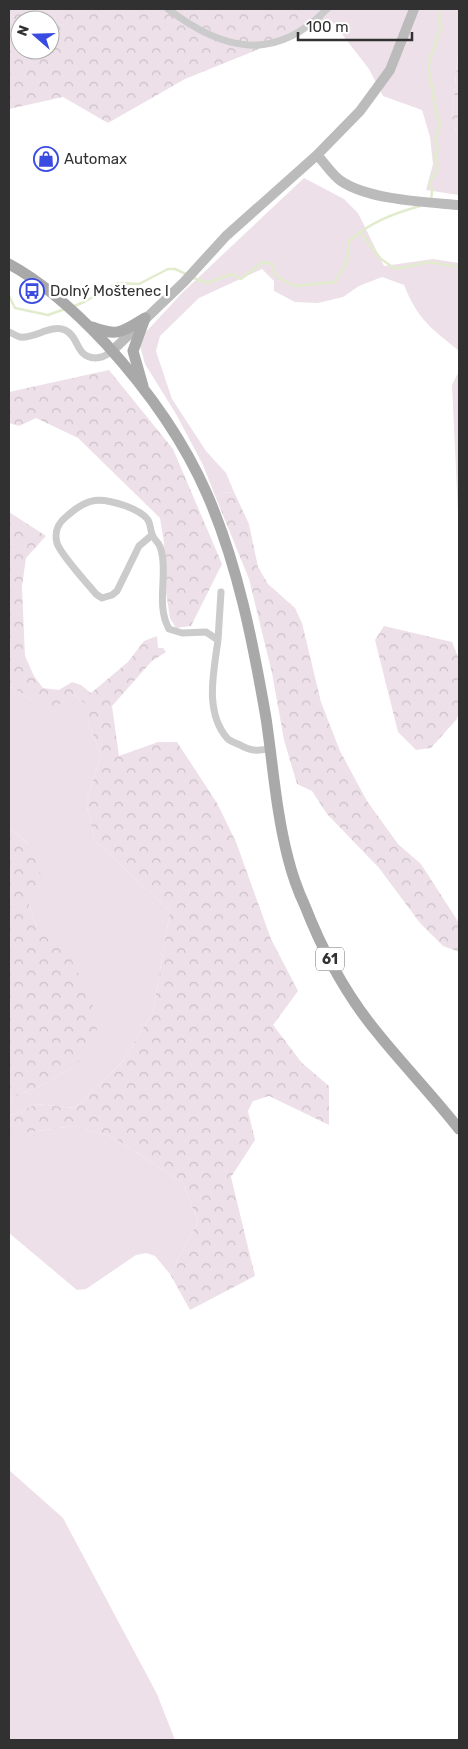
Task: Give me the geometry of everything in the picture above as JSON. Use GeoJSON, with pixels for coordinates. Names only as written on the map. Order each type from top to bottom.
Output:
{"type":"FeatureCollection","features":[{"type":"Feature","properties":{"kind":"main road","name":"61"},"geometry":{"type":"LineString","coordinates":[[9,264],[69,307],[112,351],[144,390],[174,433],[192,464],[206,492],[224,539],[250,633],[288,860],[304,905],[317,935],[349,993],[374,1028],[459,1128]]}},
{"type":"Feature","properties":{"kind":"main road"},"geometry":{"type":"LineString","coordinates":[[89,326],[115,334],[126,330],[145,318]]}},
{"type":"Feature","properties":{"kind":"main road"},"geometry":{"type":"LineString","coordinates":[[144,390],[133,351],[145,318]]}},
{"type":"Feature","properties":{"kind":"street"},"geometry":{"type":"LineString","coordinates":[[168,9],[182,20],[221,40],[246,46],[274,43],[299,32],[318,19],[327,9]]}},
{"type":"Feature","properties":{"kind":"street"},"geometry":{"type":"LineString","coordinates":[[9,332],[20,337],[58,329],[65,330],[73,336],[81,352],[88,358],[104,357],[112,351],[184,282],[226,236],[317,155],[360,111],[384,80],[396,56],[414,9]]}},
{"type":"Feature","properties":{"kind":"street"},"geometry":{"type":"LineString","coordinates":[[317,155],[339,180],[356,189],[386,196],[459,205]]}},
{"type":"Feature","properties":{"kind":"street"},"geometry":{"type":"LineString","coordinates":[[152,535],[139,546],[117,591],[112,595],[102,598],[96,594],[64,555],[57,544],[56,536],[60,522],[76,507],[87,502],[106,500],[133,509],[144,515],[150,522],[152,535],[160,544],[163,556],[162,607],[164,620],[170,629],[182,633],[206,632],[218,640]]}},
{"type":"Feature","properties":{"kind":"street"},"geometry":{"type":"LineString","coordinates":[[221,592],[218,640],[212,683],[214,715],[227,739],[248,750],[261,751],[270,748]]}},
{"type":"Feature","properties":{"kind":"green space"},"geometry":{"type":"Polygon","coordinates":[[[9,9],[331,9],[331,20],[185,79],[108,123],[63,97],[9,109],[9,9]]]}},
{"type":"Feature","properties":{"kind":"green space"},"geometry":{"type":"Polygon","coordinates":[[[331,9],[459,9],[459,42],[452,118],[459,140],[459,195],[426,190],[433,164],[430,137],[422,110],[383,96],[369,69],[331,20],[331,9]]]}},
{"type":"Feature","properties":{"kind":"green space"},"geometry":{"type":"Polygon","coordinates":[[[459,42],[459,140],[452,118],[459,42]]]}},
{"type":"Feature","properties":{"kind":"green space"},"geometry":{"type":"Polygon","coordinates":[[[304,178],[344,199],[358,213],[384,266],[433,259],[459,263],[459,351],[420,315],[404,285],[382,277],[359,286],[343,297],[318,303],[295,302],[274,291],[274,281],[262,269],[199,298],[160,336],[156,351],[172,399],[206,451],[226,473],[234,492],[219,493],[216,498],[203,465],[176,414],[145,364],[140,346],[144,334],[183,292],[304,178]]]}},
{"type":"Feature","properties":{"kind":"green space"},"geometry":{"type":"Polygon","coordinates":[[[109,370],[173,449],[222,564],[191,626],[176,628],[170,618],[163,573],[164,543],[160,518],[78,438],[36,418],[19,426],[9,423],[9,392],[109,370]]]}},
{"type":"Feature","properties":{"kind":"green space"},"geometry":{"type":"Polygon","coordinates":[[[459,371],[459,534],[452,385],[459,371]]]}},
{"type":"Feature","properties":{"kind":"green space"},"geometry":{"type":"Polygon","coordinates":[[[234,492],[249,524],[258,567],[268,584],[295,608],[302,623],[321,702],[340,751],[367,801],[398,844],[421,864],[459,923],[459,952],[443,946],[420,923],[379,868],[327,814],[312,791],[297,784],[284,740],[272,673],[249,579],[216,498],[219,493],[234,492]]]}},
{"type":"Feature","properties":{"kind":"green space"},"geometry":{"type":"Polygon","coordinates":[[[9,512],[46,536],[26,558],[22,587],[25,656],[34,676],[43,688],[59,690],[72,682],[81,685],[91,693],[128,662],[144,641],[157,636],[158,648],[163,648],[166,652],[152,661],[112,706],[119,756],[158,742],[177,742],[217,803],[236,842],[271,939],[298,991],[273,1025],[302,1063],[329,1086],[329,1125],[269,1096],[253,1101],[248,1111],[255,1140],[231,1177],[255,1276],[190,1310],[170,1274],[198,1222],[183,1183],[113,1137],[74,1126],[31,1132],[9,1132],[9,1116],[37,1104],[75,1108],[123,1061],[153,1012],[170,911],[95,841],[86,803],[101,755],[87,719],[87,705],[72,694],[56,707],[41,706],[12,687],[9,689],[9,512]]]}},
{"type":"Feature","properties":{"kind":"green space"},"geometry":{"type":"Polygon","coordinates":[[[384,626],[452,642],[459,659],[459,713],[456,720],[431,748],[416,750],[398,732],[375,640],[384,626]]]}},
{"type":"Feature","properties":{"kind":"green space"},"geometry":{"type":"Polygon","coordinates":[[[12,687],[41,706],[56,706],[72,694],[87,705],[87,719],[101,755],[86,803],[95,841],[170,911],[153,1012],[123,1061],[75,1108],[37,1104],[9,1116],[9,1099],[45,1084],[71,1068],[37,927],[28,902],[29,844],[9,828],[9,689],[12,687]]]}},
{"type":"Feature","properties":{"kind":"green space"},"geometry":{"type":"Polygon","coordinates":[[[9,828],[29,844],[41,875],[28,902],[37,927],[57,931],[92,1001],[97,1030],[88,1054],[71,1068],[45,1084],[9,1099],[9,828]]]}},
{"type":"Feature","properties":{"kind":"green space"},"geometry":{"type":"Polygon","coordinates":[[[74,1126],[113,1137],[183,1183],[198,1222],[170,1274],[155,1256],[146,1253],[136,1255],[86,1289],[77,1290],[9,1233],[9,1132],[31,1132],[74,1126]]]}},
{"type":"Feature","properties":{"kind":"green space"},"geometry":{"type":"Polygon","coordinates":[[[9,1470],[63,1518],[157,1694],[175,1740],[9,1740],[9,1470]]]}},
{"type":"Feature","properties":{"kind":"waterway"},"geometry":{"type":"LineString","coordinates":[[431,201],[432,191],[430,182],[437,171],[435,154],[438,149],[435,140],[440,124],[437,117],[428,65],[441,27],[438,9]]}},
{"type":"Feature","properties":{"kind":"waterway"},"geometry":{"type":"LineString","coordinates":[[191,277],[207,283],[232,274],[241,279],[263,262],[272,264],[276,276],[294,286],[335,282],[347,261],[349,241],[382,219],[420,206]]}},
{"type":"Feature","properties":{"kind":"waterway"},"geometry":{"type":"LineString","coordinates":[[360,232],[381,259],[394,268],[428,262],[459,267]]}},
{"type":"Feature","properties":{"kind":"waterway"},"geometry":{"type":"LineString","coordinates":[[72,307],[117,283],[139,284],[168,269],[175,269],[186,274]]}},
{"type":"Feature","properties":{"kind":"waterway"},"geometry":{"type":"LineString","coordinates":[[9,296],[15,308],[48,315],[65,309]]}},
{"type":"Feature","properties":{"kind":"place","name":"Automax"},"geometry":{"type":"Point","coordinates":[46,159]}},
{"type":"Feature","properties":{"kind":"place","name":"Dolný Moštenec I"},"geometry":{"type":"Point","coordinates":[32,291]}}]}
